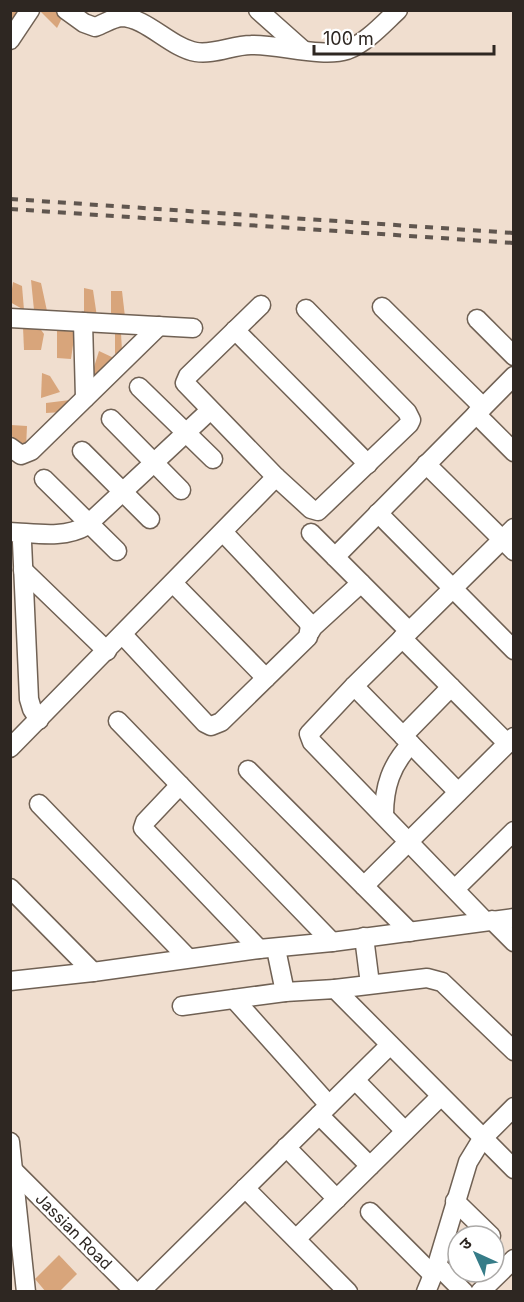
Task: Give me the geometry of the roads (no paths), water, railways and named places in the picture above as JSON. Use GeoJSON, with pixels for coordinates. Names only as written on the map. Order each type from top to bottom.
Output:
{"type":"FeatureCollection","features":[{"type":"Feature","properties":{"kind":"street"},"geometry":{"type":"LineString","coordinates":[[10,40],[30,10]]}},
{"type":"Feature","properties":{"kind":"street"},"geometry":{"type":"LineString","coordinates":[[66,10],[84,23],[95,27],[120,17],[147,17],[183,48],[196,52],[252,45],[329,52],[347,50],[363,41],[398,10]]}},
{"type":"Feature","properties":{"kind":"street"},"geometry":{"type":"LineString","coordinates":[[258,10],[303,50]]}},
{"type":"Feature","properties":{"kind":"street"},"geometry":{"type":"LineString","coordinates":[[261,305],[188,376],[185,383],[276,477],[311,509],[318,511],[409,424],[410,416],[306,309]]}},
{"type":"Feature","properties":{"kind":"street"},"geometry":{"type":"LineString","coordinates":[[382,308],[479,411],[513,452]]}},
{"type":"Feature","properties":{"kind":"street"},"geometry":{"type":"LineString","coordinates":[[10,318],[193,328]]}},
{"type":"Feature","properties":{"kind":"street"},"geometry":{"type":"LineString","coordinates":[[477,319],[513,356]]}},
{"type":"Feature","properties":{"kind":"street"},"geometry":{"type":"LineString","coordinates":[[82,322],[85,398]]}},
{"type":"Feature","properties":{"kind":"street"},"geometry":{"type":"LineString","coordinates":[[10,447],[21,455],[31,451],[159,326]]}},
{"type":"Feature","properties":{"kind":"street"},"geometry":{"type":"LineString","coordinates":[[235,330],[368,464]]}},
{"type":"Feature","properties":{"kind":"street"},"geometry":{"type":"LineString","coordinates":[[335,557],[513,376]]}},
{"type":"Feature","properties":{"kind":"street"},"geometry":{"type":"LineString","coordinates":[[139,387],[213,459]]}},
{"type":"Feature","properties":{"kind":"street"},"geometry":{"type":"LineString","coordinates":[[39,720],[29,699],[23,570],[16,537],[75,532],[89,524],[205,415]]}},
{"type":"Feature","properties":{"kind":"street"},"geometry":{"type":"LineString","coordinates":[[111,419],[181,490]]}},
{"type":"Feature","properties":{"kind":"street"},"geometry":{"type":"LineString","coordinates":[[82,452],[150,519]]}},
{"type":"Feature","properties":{"kind":"street"},"geometry":{"type":"LineString","coordinates":[[426,464],[510,539],[453,588],[354,686],[311,731],[309,738],[454,889],[513,942]]}},
{"type":"Feature","properties":{"kind":"street"},"geometry":{"type":"LineString","coordinates":[[10,748],[276,477]]}},
{"type":"Feature","properties":{"kind":"street"},"geometry":{"type":"LineString","coordinates":[[44,479],[117,551]]}},
{"type":"Feature","properties":{"kind":"street"},"geometry":{"type":"LineString","coordinates":[[378,513],[513,650]]}},
{"type":"Feature","properties":{"kind":"street"},"geometry":{"type":"LineString","coordinates":[[223,532],[307,621],[310,632]]}},
{"type":"Feature","properties":{"kind":"street"},"geometry":{"type":"LineString","coordinates":[[311,533],[361,583],[451,687],[510,740],[364,886]]}},
{"type":"Feature","properties":{"kind":"street"},"geometry":{"type":"LineString","coordinates":[[23,570],[107,651]]}},
{"type":"Feature","properties":{"kind":"street"},"geometry":{"type":"LineString","coordinates":[[173,583],[266,678]]}},
{"type":"Feature","properties":{"kind":"street"},"geometry":{"type":"LineString","coordinates":[[123,635],[205,723],[211,726],[221,722],[308,638],[312,627],[361,583]]}},
{"type":"Feature","properties":{"kind":"street"},"geometry":{"type":"LineString","coordinates":[[354,686],[458,792]]}},
{"type":"Feature","properties":{"kind":"street"},"geometry":{"type":"LineString","coordinates":[[384,815],[387,781],[407,740],[451,687]]}},
{"type":"Feature","properties":{"kind":"street"},"geometry":{"type":"LineString","coordinates":[[118,721],[332,942]]}},
{"type":"Feature","properties":{"kind":"street"},"geometry":{"type":"LineString","coordinates":[[248,770],[410,932]]}},
{"type":"Feature","properties":{"kind":"street"},"geometry":{"type":"LineString","coordinates":[[180,785],[145,822],[143,828],[267,949],[285,992]]}},
{"type":"Feature","properties":{"kind":"street"},"geometry":{"type":"LineString","coordinates":[[39,804],[188,958]]}},
{"type":"Feature","properties":{"kind":"street"},"geometry":{"type":"LineString","coordinates":[[454,889],[513,831]]}},
{"type":"Feature","properties":{"kind":"street"},"geometry":{"type":"LineString","coordinates":[[10,888],[93,972]]}},
{"type":"Feature","properties":{"kind":"street"},"geometry":{"type":"LineString","coordinates":[[10,981],[513,918]]}},
{"type":"Feature","properties":{"kind":"street"},"geometry":{"type":"LineString","coordinates":[[364,938],[370,984]]}},
{"type":"Feature","properties":{"kind":"street"},"geometry":{"type":"LineString","coordinates":[[182,1006],[285,992],[335,989],[427,978],[442,982],[513,1051]]}},
{"type":"Feature","properties":{"kind":"street"},"geometry":{"type":"LineString","coordinates":[[335,989],[513,1169]]}},
{"type":"Feature","properties":{"kind":"street"},"geometry":{"type":"LineString","coordinates":[[234,999],[370,1166]]}},
{"type":"Feature","properties":{"kind":"street"},"geometry":{"type":"LineString","coordinates":[[140,1292],[390,1045]]}},
{"type":"Feature","properties":{"kind":"street"},"geometry":{"type":"LineString","coordinates":[[355,1080],[405,1131]]}},
{"type":"Feature","properties":{"kind":"street"},"geometry":{"type":"LineString","coordinates":[[296,1239],[440,1096]]}},
{"type":"Feature","properties":{"kind":"street"},"geometry":{"type":"LineString","coordinates":[[432,1277],[468,1162],[482,1139],[513,1107]]}},
{"type":"Feature","properties":{"kind":"street"},"geometry":{"type":"LineString","coordinates":[[10,1142],[23,1289]]}},
{"type":"Feature","properties":{"kind":"street"},"geometry":{"type":"LineString","coordinates":[[286,1147],[337,1199]]}},
{"type":"Feature","properties":{"kind":"street","name":"Jassian Road"},"geometry":{"type":"LineString","coordinates":[[12,1172],[135,1292]]}},
{"type":"Feature","properties":{"kind":"street"},"geometry":{"type":"LineString","coordinates":[[245,1188],[348,1292]]}},
{"type":"Feature","properties":{"kind":"street"},"geometry":{"type":"LineString","coordinates":[[455,1201],[479,1224]]}},
{"type":"Feature","properties":{"kind":"street"},"geometry":{"type":"LineString","coordinates":[[370,1212],[432,1277],[465,1292]]}},
{"type":"Feature","properties":{"kind":"street"},"geometry":{"type":"LineString","coordinates":[[480,1292],[513,1258]]}},
{"type":"Feature","properties":{"kind":"railway"},"geometry":{"type":"LineString","coordinates":[[10,199],[514,233]]}},
{"type":"Feature","properties":{"kind":"railway"},"geometry":{"type":"LineString","coordinates":[[10,209],[514,243]]}}]}
